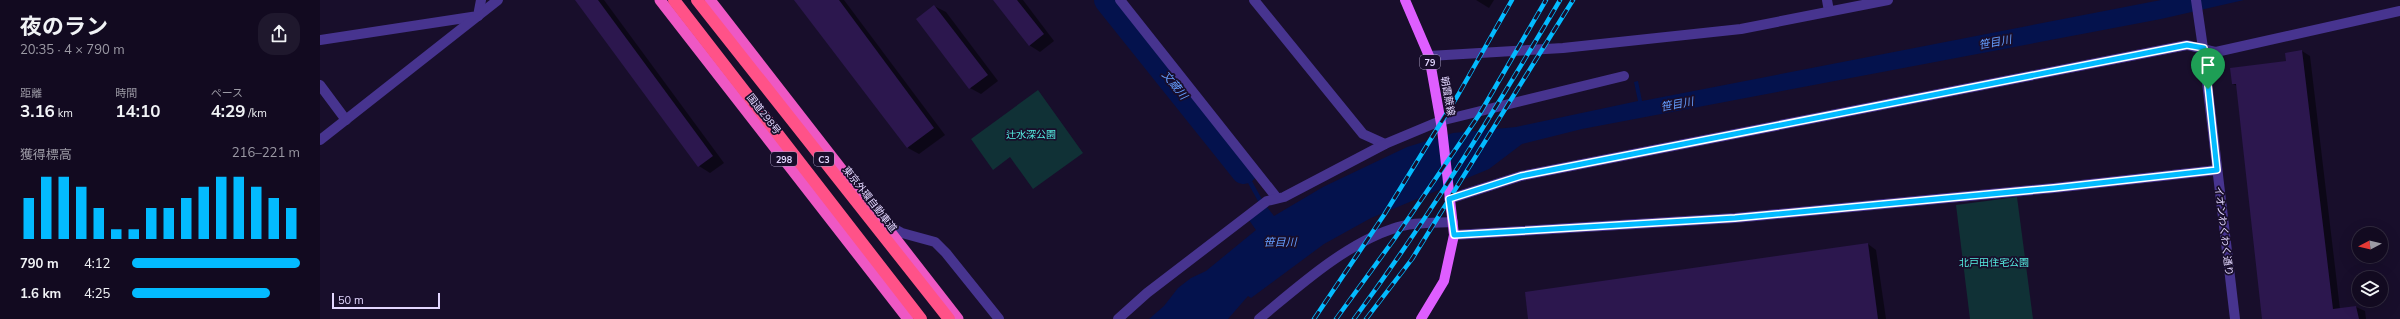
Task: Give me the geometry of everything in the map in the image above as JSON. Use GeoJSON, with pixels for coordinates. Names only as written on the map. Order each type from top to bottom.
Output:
{"type":"FeatureCollection","features":[{"type":"Feature","properties":{"kind":"highway","name":"国道298号"},"geometry":{"type":"LineString","coordinates":[[660,0],[908,319]]}},
{"type":"Feature","properties":{"kind":"highway","name":"C3"},"geometry":{"type":"LineString","coordinates":[[674,0],[921,319]]}},
{"type":"Feature","properties":{"kind":"highway","name":"東京外環自動車道"},"geometry":{"type":"LineString","coordinates":[[697,0],[950,319]]}},
{"type":"Feature","properties":{"kind":"highway"},"geometry":{"type":"LineString","coordinates":[[710,0],[958,319]]}},
{"type":"Feature","properties":{"kind":"main road","name":"朝霞蕨線"},"geometry":{"type":"LineString","coordinates":[[1404,0],[1429,56],[1441,125]]}},
{"type":"Feature","properties":{"kind":"main road","name":"79"},"geometry":{"type":"LineString","coordinates":[[1421,319],[1444,281],[1454,235],[1441,125]]}},
{"type":"Feature","properties":{"kind":"street"},"geometry":{"type":"LineString","coordinates":[[478,16],[481,0]]}},
{"type":"Feature","properties":{"kind":"street"},"geometry":{"type":"LineString","coordinates":[[320,140],[498,0]]}},
{"type":"Feature","properties":{"kind":"street"},"geometry":{"type":"LineString","coordinates":[[1120,0],[1277,198]]}},
{"type":"Feature","properties":{"kind":"street"},"geometry":{"type":"LineString","coordinates":[[1254,0],[1363,134],[1385,144]]}},
{"type":"Feature","properties":{"kind":"street"},"geometry":{"type":"LineString","coordinates":[[1827,0],[1829,11]]}},
{"type":"Feature","properties":{"kind":"street"},"geometry":{"type":"LineString","coordinates":[[1429,56],[1563,48],[1741,29],[1888,0]]}},
{"type":"Feature","properties":{"kind":"street","name":"イオンわくわく通り"},"geometry":{"type":"LineString","coordinates":[[2196,0],[2204,48],[2235,319]]}},
{"type":"Feature","properties":{"kind":"street"},"geometry":{"type":"LineString","coordinates":[[1449,199],[1521,176],[2187,45],[2216,52],[2400,11]]}},
{"type":"Feature","properties":{"kind":"street"},"geometry":{"type":"LineString","coordinates":[[320,40],[478,16]]}},
{"type":"Feature","properties":{"kind":"street"},"geometry":{"type":"LineString","coordinates":[[1118,319],[1147,294],[1267,201],[1284,197],[1385,144],[1441,125],[1624,76]]}},
{"type":"Feature","properties":{"kind":"street"},"geometry":{"type":"LineString","coordinates":[[320,85],[346,120]]}},
{"type":"Feature","properties":{"kind":"street"},"geometry":{"type":"LineString","coordinates":[[1454,235],[1735,218],[2054,188],[2217,170]]}},
{"type":"Feature","properties":{"kind":"street"},"geometry":{"type":"LineString","coordinates":[[1258,319],[1308,278],[1354,248],[1386,231],[1393,228],[1453,222]]}},
{"type":"Feature","properties":{"kind":"street"},"geometry":{"type":"LineString","coordinates":[[884,223],[902,233],[935,242],[946,253],[998,319]]}},
{"type":"Feature","properties":{"kind":"green space","name":"辻水深公園"},"geometry":{"type":"Polygon","coordinates":[[[1038,90],[1083,153],[1033,189],[1010,157],[993,170],[971,139],[1038,90]]]}},
{"type":"Feature","properties":{"kind":"green space","name":"北戸田住宅公園"},"geometry":{"type":"Polygon","coordinates":[[[2017,197],[2033,319],[1970,319],[1956,205],[2017,197]]]}},
{"type":"Feature","properties":{"kind":"water","name":"笹目川"},"geometry":{"type":"Polygon","coordinates":[[[2161,0],[2244,0],[2161,19],[1582,129],[1522,144],[1489,169],[1371,218],[1324,244],[1251,298],[1248,296],[1228,319],[1149,319],[1164,306],[1178,288],[1191,278],[1206,271],[1256,230],[1249,220],[1267,207],[1274,216],[1323,187],[1407,147],[1453,133],[1516,127],[1638,101],[1634,82],[1638,81],[1642,101],[2161,0]]]}},
{"type":"Feature","properties":{"kind":"building"},"geometry":{"type":"Polygon","coordinates":[[[575,0],[598,0],[713,156],[698,167],[575,0]]]}},
{"type":"Feature","properties":{"kind":"building"},"geometry":{"type":"Polygon","coordinates":[[[794,0],[839,0],[934,128],[907,148],[794,0]]]}},
{"type":"Feature","properties":{"kind":"building"},"geometry":{"type":"Polygon","coordinates":[[[993,0],[1017,0],[1044,34],[1029,46],[993,0]]]}},
{"type":"Feature","properties":{"kind":"building"},"geometry":{"type":"Polygon","coordinates":[[[934,5],[988,75],[969,89],[916,19],[934,5]]]}},
{"type":"Feature","properties":{"kind":"building"},"geometry":{"type":"Polygon","coordinates":[[[2302,50],[2333,309],[2356,307],[2359,319],[2262,319],[2236,84],[2232,84],[2230,68],[2286,61],[2285,53],[2302,50]]]}},
{"type":"Feature","properties":{"kind":"building"},"geometry":{"type":"Polygon","coordinates":[[[1868,243],[1878,319],[1528,319],[1525,292],[1868,243]]]}},
{"type":"Feature","properties":{"kind":"waterway","name":"文蔵川"},"geometry":{"type":"LineString","coordinates":[[1107,0],[1244,171]]}},
{"type":"Feature","properties":{"kind":"waterway"},"geometry":{"type":"LineString","coordinates":[[1244,171],[1262,204]]}},
{"type":"Feature","properties":{"kind":"railway"},"geometry":{"type":"LineString","coordinates":[[1314,319],[1384,215],[1458,95],[1512,0]]}},
{"type":"Feature","properties":{"kind":"railway"},"geometry":{"type":"LineString","coordinates":[[1336,319],[1395,238],[1479,115],[1546,0]]}},
{"type":"Feature","properties":{"kind":"railway"},"geometry":{"type":"LineString","coordinates":[[1354,319],[1409,241],[1461,162],[1560,0]]}},
{"type":"Feature","properties":{"kind":"railway"},"geometry":{"type":"LineString","coordinates":[[1366,319],[1412,259],[1573,0]]}},
{"type":"Feature","properties":{"kind":"route"},"geometry":{"type":"LineString","coordinates":[[2187,45],[2204,48],[2208,89],[2217,170],[2054,188],[1922,199],[1735,218],[1454,235],[1449,199],[1521,176],[2187,45]]}}]}
